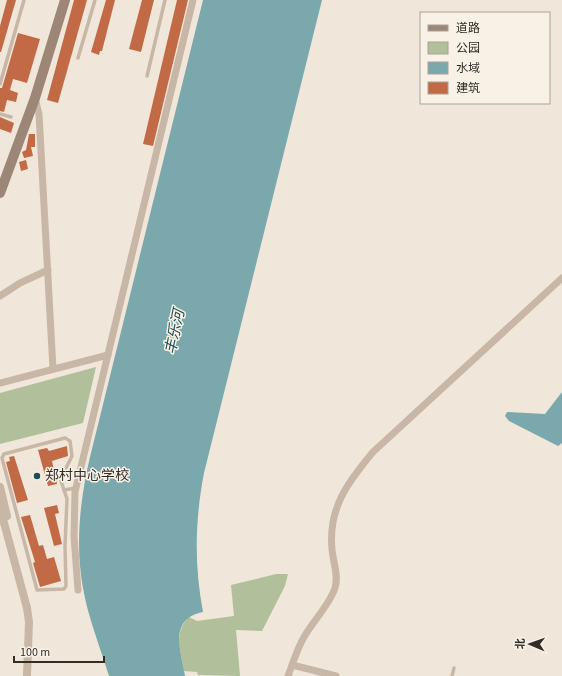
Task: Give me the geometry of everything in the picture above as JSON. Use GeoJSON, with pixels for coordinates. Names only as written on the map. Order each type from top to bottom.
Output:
{"type":"FeatureCollection","features":[{"type":"Feature","properties":{"kind":"main road"},"geometry":{"type":"LineString","coordinates":[[0,192],[4,172],[35,98],[65,0]]}},
{"type":"Feature","properties":{"kind":"street"},"geometry":{"type":"LineString","coordinates":[[78,590],[74,536],[76,488],[193,0]]}},
{"type":"Feature","properties":{"kind":"street"},"geometry":{"type":"LineString","coordinates":[[35,98],[39,114],[53,369]]}},
{"type":"Feature","properties":{"kind":"street"},"geometry":{"type":"LineString","coordinates":[[0,296],[20,283],[48,270]]}},
{"type":"Feature","properties":{"kind":"street"},"geometry":{"type":"LineString","coordinates":[[288,676],[304,637],[335,591],[337,578],[332,554],[332,522],[335,510],[356,473],[373,452],[562,279]]}},
{"type":"Feature","properties":{"kind":"street"},"geometry":{"type":"LineString","coordinates":[[0,383],[108,355]]}},
{"type":"Feature","properties":{"kind":"street"},"geometry":{"type":"LineString","coordinates":[[0,487],[3,510],[24,581],[24,597],[28,622],[27,676]]}},
{"type":"Feature","properties":{"kind":"street"},"geometry":{"type":"LineString","coordinates":[[292,665],[336,676]]}},
{"type":"Feature","properties":{"kind":"lane"},"geometry":{"type":"LineString","coordinates":[[0,84],[24,0]]}},
{"type":"Feature","properties":{"kind":"lane"},"geometry":{"type":"LineString","coordinates":[[78,58],[95,0]]}},
{"type":"Feature","properties":{"kind":"lane"},"geometry":{"type":"LineString","coordinates":[[147,76],[165,0]]}},
{"type":"Feature","properties":{"kind":"lane"},"geometry":{"type":"LineString","coordinates":[[0,114],[11,117]]}},
{"type":"Feature","properties":{"kind":"lane"},"geometry":{"type":"LineString","coordinates":[[65,438],[68,439],[70,441],[72,454],[62,478],[67,499],[65,546],[66,586],[64,589],[38,590],[15,508],[2,458],[4,454],[65,438]]}},
{"type":"Feature","properties":{"kind":"lane"},"geometry":{"type":"LineString","coordinates":[[64,490],[76,488]]}},
{"type":"Feature","properties":{"kind":"lane"},"geometry":{"type":"LineString","coordinates":[[3,510],[15,508]]}},
{"type":"Feature","properties":{"kind":"lane"},"geometry":{"type":"LineString","coordinates":[[452,676],[454,668]]}},
{"type":"Feature","properties":{"kind":"green space"},"geometry":{"type":"Polygon","coordinates":[[[96,367],[83,423],[0,444],[0,393],[96,367]]]}},
{"type":"Feature","properties":{"kind":"green space"},"geometry":{"type":"Polygon","coordinates":[[[276,574],[288,574],[285,586],[262,631],[236,630],[240,676],[198,675],[197,672],[184,671],[179,642],[181,629],[189,617],[197,621],[234,616],[231,585],[276,574]]]}},
{"type":"Feature","properties":{"kind":"water","name":"丰乐河"},"geometry":{"type":"Polygon","coordinates":[[[203,0],[322,0],[204,473],[197,525],[198,577],[203,612],[192,616],[185,621],[181,629],[179,637],[185,676],[109,676],[94,632],[83,588],[79,555],[81,506],[86,473],[203,0]]]}},
{"type":"Feature","properties":{"kind":"water"},"geometry":{"type":"Polygon","coordinates":[[[562,392],[562,443],[558,446],[509,421],[505,416],[507,412],[545,414],[562,392]]]}},
{"type":"Feature","properties":{"kind":"building"},"geometry":{"type":"Polygon","coordinates":[[[7,0],[16,0],[0,52],[0,26],[7,0]]]}},
{"type":"Feature","properties":{"kind":"building"},"geometry":{"type":"Polygon","coordinates":[[[74,0],[87,0],[58,103],[47,100],[74,0]]]}},
{"type":"Feature","properties":{"kind":"building"},"geometry":{"type":"Polygon","coordinates":[[[106,0],[115,0],[102,51],[100,51],[99,55],[91,52],[106,0]]]}},
{"type":"Feature","properties":{"kind":"building"},"geometry":{"type":"Polygon","coordinates":[[[142,0],[154,0],[141,52],[129,49],[142,0]]]}},
{"type":"Feature","properties":{"kind":"building"},"geometry":{"type":"Polygon","coordinates":[[[177,0],[188,0],[153,146],[143,144],[177,0]]]}},
{"type":"Feature","properties":{"kind":"building"},"geometry":{"type":"Polygon","coordinates":[[[18,33],[40,39],[27,83],[13,79],[10,90],[18,93],[16,102],[7,100],[4,112],[0,111],[0,88],[2,88],[18,33]]]}},
{"type":"Feature","properties":{"kind":"building"},"geometry":{"type":"Polygon","coordinates":[[[0,117],[14,123],[11,133],[0,129],[0,117]]]}},
{"type":"Feature","properties":{"kind":"building"},"geometry":{"type":"Polygon","coordinates":[[[29,134],[35,134],[35,147],[31,147],[33,156],[24,158],[22,152],[26,150],[29,134]]]}},
{"type":"Feature","properties":{"kind":"building"},"geometry":{"type":"Polygon","coordinates":[[[26,160],[28,169],[21,171],[19,162],[26,160]]]}},
{"type":"Feature","properties":{"kind":"building"},"geometry":{"type":"Polygon","coordinates":[[[67,446],[68,456],[52,461],[57,484],[48,486],[38,450],[47,448],[49,451],[67,446]]]}},
{"type":"Feature","properties":{"kind":"building"},"geometry":{"type":"Polygon","coordinates":[[[14,456],[28,500],[17,503],[6,462],[10,461],[9,457],[14,456]]]}},
{"type":"Feature","properties":{"kind":"building"},"geometry":{"type":"Polygon","coordinates":[[[57,505],[59,513],[55,514],[62,544],[54,546],[44,508],[57,505]]]}},
{"type":"Feature","properties":{"kind":"building"},"geometry":{"type":"Polygon","coordinates":[[[30,515],[39,546],[43,545],[47,559],[54,557],[61,581],[40,587],[33,563],[35,562],[21,517],[30,515]]]}},
{"type":"Feature","properties":{"kind":"place","name":"郑村中心学校"},"geometry":{"type":"Point","coordinates":[37,476]}}]}
